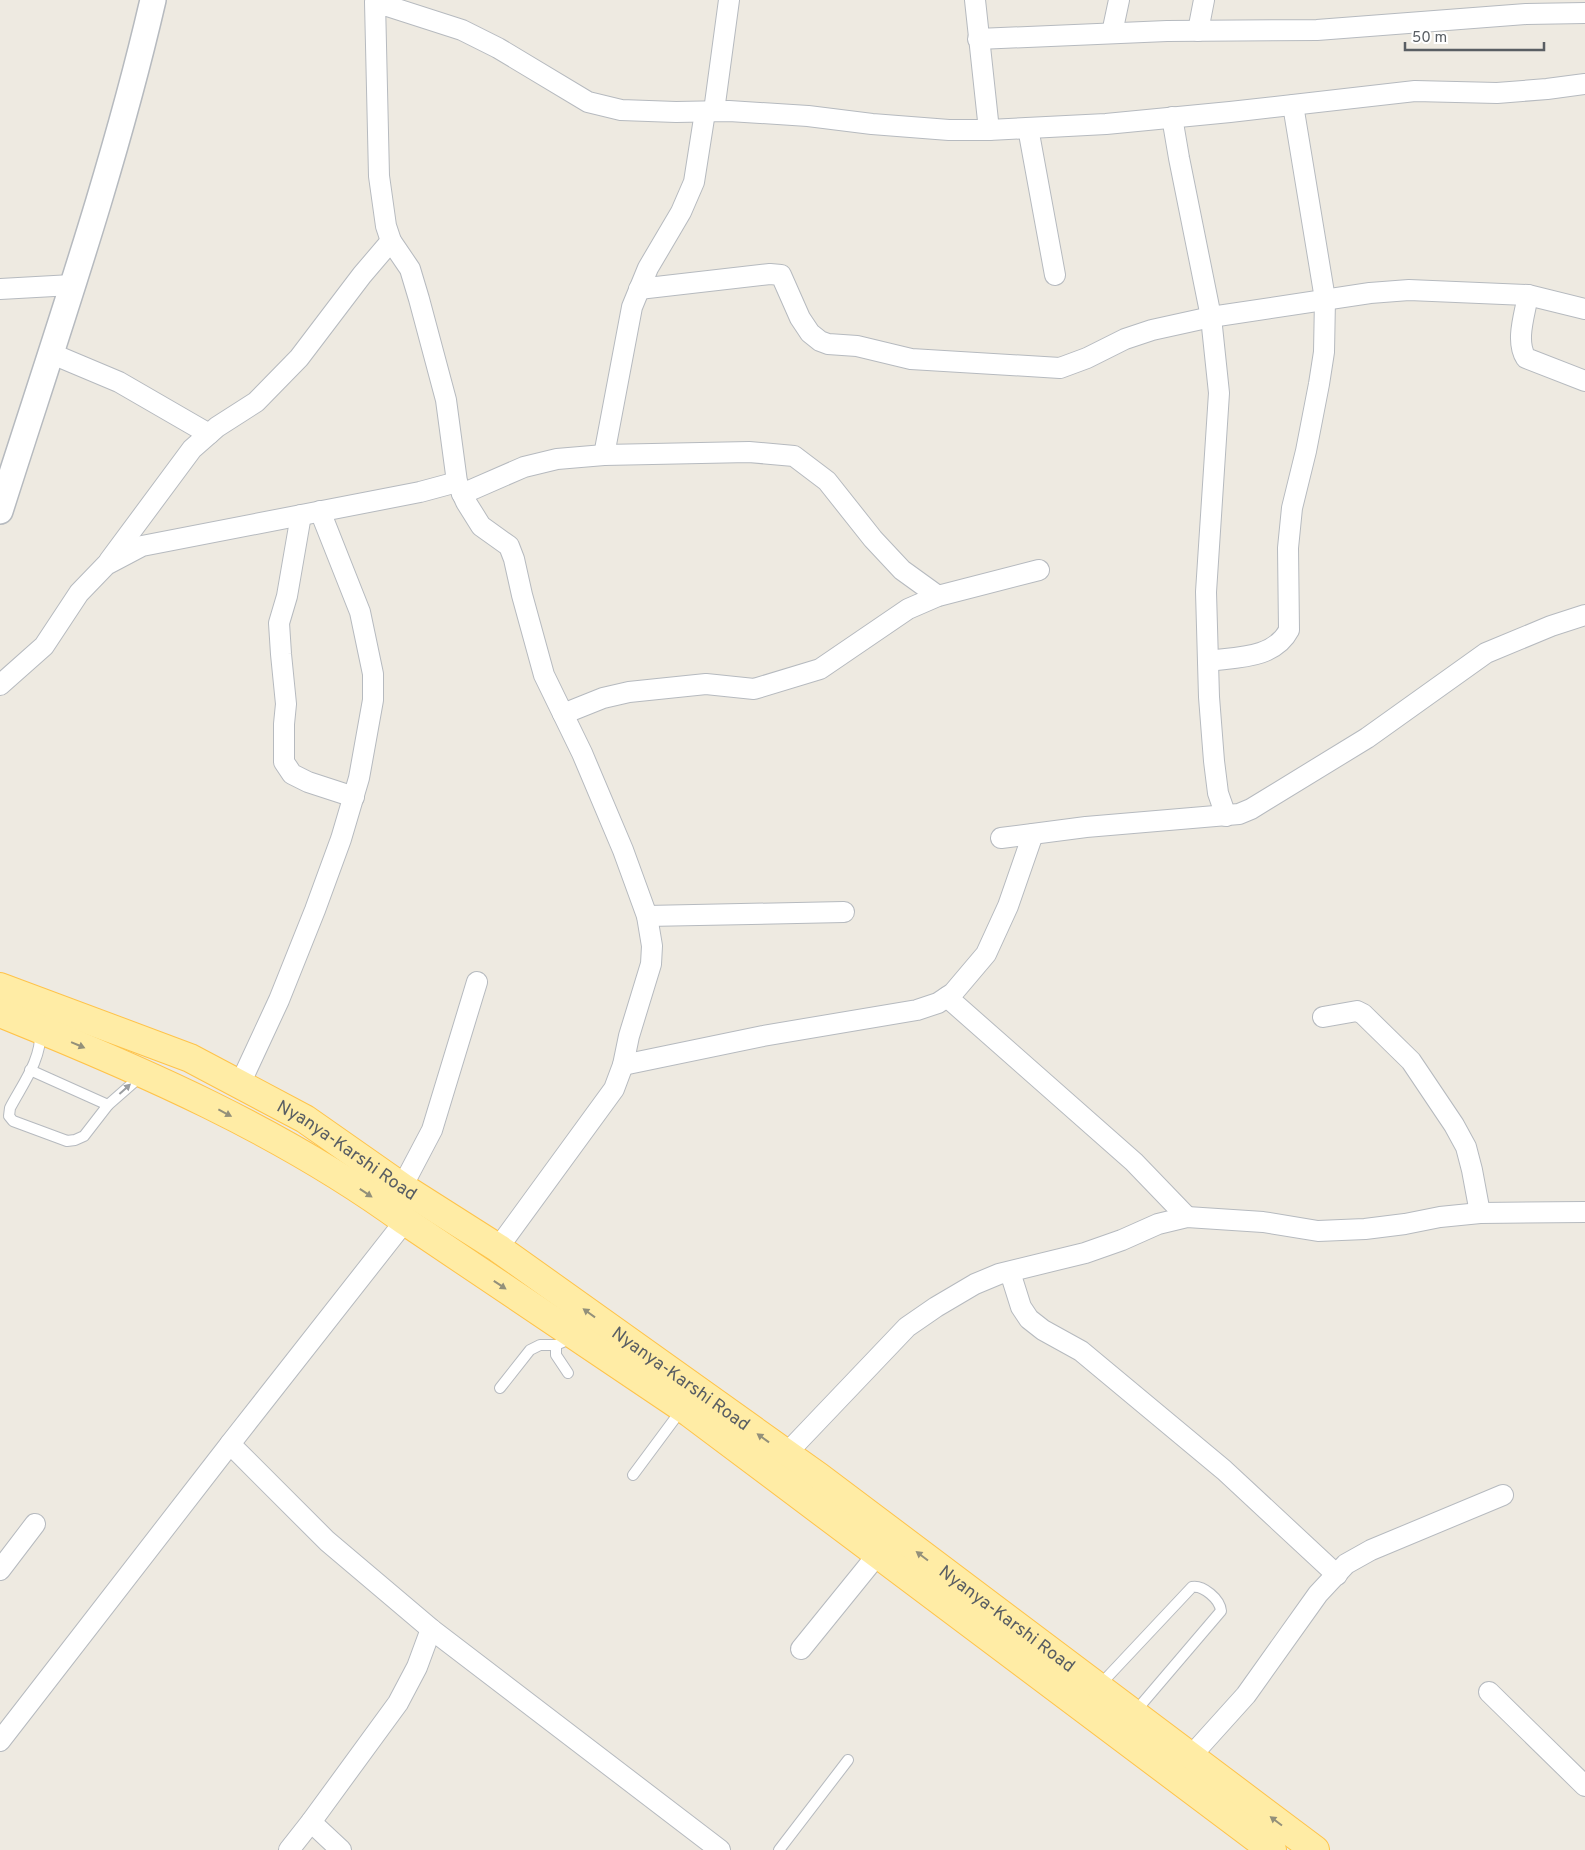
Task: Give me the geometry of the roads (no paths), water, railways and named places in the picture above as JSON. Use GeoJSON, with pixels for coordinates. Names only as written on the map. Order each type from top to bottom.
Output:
{"type":"FeatureCollection","features":[{"type":"Feature","properties":{"kind":"main road","name":"Nyanya-Karshi Road"},"geometry":{"type":"LineString","coordinates":[[0,987],[190,1058],[240,1084],[305,1119],[402,1187],[498,1248],[680,1397],[878,1554],[1271,1850]]}},
{"type":"Feature","properties":{"kind":"main road","name":"Nyanya-Karshi Road"},"geometry":{"type":"LineString","coordinates":[[0,1013],[194,1097],[291,1148],[364,1191],[565,1340],[680,1397],[786,1454],[1316,1850]]}},
{"type":"Feature","properties":{"kind":"street"},"geometry":{"type":"LineString","coordinates":[[0,511],[112,159],[153,0]]}},
{"type":"Feature","properties":{"kind":"street"},"geometry":{"type":"LineString","coordinates":[[604,455],[632,307],[648,268],[680,212],[694,182],[709,112],[729,0]]}},
{"type":"Feature","properties":{"kind":"street"},"geometry":{"type":"LineString","coordinates":[[975,0],[989,130]]}},
{"type":"Feature","properties":{"kind":"street"},"geometry":{"type":"LineString","coordinates":[[1112,33],[1119,0]]}},
{"type":"Feature","properties":{"kind":"street"},"geometry":{"type":"LineString","coordinates":[[1198,31],[1204,0]]}},
{"type":"Feature","properties":{"kind":"street"},"geometry":{"type":"LineString","coordinates":[[498,1248],[614,1089],[623,1065],[629,1036],[651,964],[652,946],[647,916],[623,850],[544,675],[509,546],[482,526],[459,488],[446,400],[419,299],[410,269],[391,242],[386,226],[379,176],[371,1],[462,30],[498,48],[588,102],[621,110],[808,116],[872,124],[949,130],[989,130],[1106,124],[1415,91],[1498,93],[1585,84]]}},
{"type":"Feature","properties":{"kind":"street"},"geometry":{"type":"LineString","coordinates":[[978,39],[1112,33],[1316,30],[1526,14],[1585,14]]}},
{"type":"Feature","properties":{"kind":"street"},"geometry":{"type":"LineString","coordinates":[[1208,661],[1265,653],[1284,640],[1289,630],[1288,548],[1292,508],[1319,384],[1324,352],[1325,299],[1293,105]]}},
{"type":"Feature","properties":{"kind":"street"},"geometry":{"type":"LineString","coordinates":[[1172,117],[1212,317],[1219,393],[1206,592],[1214,761],[1218,793],[1226,816]]}},
{"type":"Feature","properties":{"kind":"street"},"geometry":{"type":"LineString","coordinates":[[1028,128],[1055,275]]}},
{"type":"Feature","properties":{"kind":"street"},"geometry":{"type":"LineString","coordinates":[[0,685],[44,646],[79,594],[106,565],[192,449],[209,434],[256,402],[299,358],[362,275],[391,242]]}},
{"type":"Feature","properties":{"kind":"street"},"geometry":{"type":"LineString","coordinates":[[639,289],[770,274],[781,275],[800,318],[810,333],[820,341],[828,344],[857,346],[911,359],[1060,368],[1087,358],[1126,339],[1152,330],[1212,317],[1325,299],[1409,290],[1528,295],[1585,309]]}},
{"type":"Feature","properties":{"kind":"street"},"geometry":{"type":"LineString","coordinates":[[0,289],[72,285]]}},
{"type":"Feature","properties":{"kind":"street"},"geometry":{"type":"LineString","coordinates":[[1528,295],[1521,336],[1521,350],[1526,358],[1585,381]]}},
{"type":"Feature","properties":{"kind":"street"},"geometry":{"type":"LineString","coordinates":[[50,353],[118,382],[209,434]]}},
{"type":"Feature","properties":{"kind":"street"},"geometry":{"type":"LineString","coordinates":[[106,565],[142,546],[420,492],[459,488],[524,467],[557,459],[604,455],[749,452],[794,456],[827,480],[872,539],[902,570],[938,596]]}},
{"type":"Feature","properties":{"kind":"street"},"geometry":{"type":"LineString","coordinates":[[310,513],[279,623],[286,704],[284,762],[292,774],[308,782],[354,797]]}},
{"type":"Feature","properties":{"kind":"street"},"geometry":{"type":"LineString","coordinates":[[240,1084],[279,1000],[316,910],[341,839],[359,778],[373,700],[373,674],[360,612],[310,513]]}},
{"type":"Feature","properties":{"kind":"street"},"geometry":{"type":"LineString","coordinates":[[563,714],[603,698],[629,692],[706,684],[754,689],[811,672],[820,669],[908,608],[938,596],[1040,570]]}},
{"type":"Feature","properties":{"kind":"street"},"geometry":{"type":"LineString","coordinates":[[1001,838],[1086,827],[1239,814],[1251,809],[1367,738],[1486,653],[1550,626],[1585,615]]}},
{"type":"Feature","properties":{"kind":"street"},"geometry":{"type":"LineString","coordinates":[[623,1065],[763,1036],[917,1010],[938,1003],[953,993],[986,954],[1008,906],[1033,834]]}},
{"type":"Feature","properties":{"kind":"street"},"geometry":{"type":"LineString","coordinates":[[647,916],[844,912]]}},
{"type":"Feature","properties":{"kind":"street"},"geometry":{"type":"LineString","coordinates":[[402,1187],[432,1130],[477,982]]}},
{"type":"Feature","properties":{"kind":"street"},"geometry":{"type":"LineString","coordinates":[[947,997],[1134,1162],[1187,1218]]}},
{"type":"Feature","properties":{"kind":"street"},"geometry":{"type":"LineString","coordinates":[[1323,1018],[1357,1011],[1363,1014],[1411,1061],[1466,1146],[1480,1213]]}},
{"type":"Feature","properties":{"kind":"street"},"geometry":{"type":"LineString","coordinates":[[786,1454],[907,1327],[976,1284],[999,1274],[1085,1253],[1122,1240],[1158,1224],[1187,1218],[1263,1222],[1318,1231],[1373,1228],[1440,1217],[1480,1213],[1585,1212]]}},
{"type":"Feature","properties":{"kind":"street"},"geometry":{"type":"LineString","coordinates":[[0,1741],[405,1221]]}},
{"type":"Feature","properties":{"kind":"street"},"geometry":{"type":"LineString","coordinates":[[1010,1272],[1021,1307],[1029,1319],[1043,1330],[1080,1351],[1186,1438],[1224,1470],[1337,1575]]}},
{"type":"Feature","properties":{"kind":"street"},"geometry":{"type":"LineString","coordinates":[[230,1444],[327,1542],[432,1629],[720,1850]]}},
{"type":"Feature","properties":{"kind":"street"},"geometry":{"type":"LineString","coordinates":[[1191,1756],[1246,1695],[1318,1594],[1346,1564],[1371,1550],[1503,1495]]}},
{"type":"Feature","properties":{"kind":"street"},"geometry":{"type":"LineString","coordinates":[[0,1570],[35,1524]]}},
{"type":"Feature","properties":{"kind":"street"},"geometry":{"type":"LineString","coordinates":[[801,1649],[878,1554]]}},
{"type":"Feature","properties":{"kind":"street"},"geometry":{"type":"LineString","coordinates":[[288,1850],[311,1822],[398,1703],[417,1667],[432,1629]]}},
{"type":"Feature","properties":{"kind":"street"},"geometry":{"type":"LineString","coordinates":[[1489,1692],[1585,1786]]}},
{"type":"Feature","properties":{"kind":"street"},"geometry":{"type":"LineString","coordinates":[[311,1822],[341,1850]]}},
{"type":"Feature","properties":{"kind":"lane"},"geometry":{"type":"LineString","coordinates":[[39,1029],[38,1054],[10,1108],[9,1116],[13,1121],[67,1141],[75,1140],[84,1136],[108,1105],[142,1074]]}},
{"type":"Feature","properties":{"kind":"lane"},"geometry":{"type":"LineString","coordinates":[[30,1070],[108,1105]]}},
{"type":"Feature","properties":{"kind":"lane"},"geometry":{"type":"LineString","coordinates":[[565,1340],[556,1355],[568,1374]]}},
{"type":"Feature","properties":{"kind":"lane"},"geometry":{"type":"LineString","coordinates":[[500,1388],[530,1350],[540,1345],[565,1340]]}},
{"type":"Feature","properties":{"kind":"lane"},"geometry":{"type":"LineString","coordinates":[[634,1475],[680,1397]]}},
{"type":"Feature","properties":{"kind":"lane"},"geometry":{"type":"LineString","coordinates":[[1097,1688],[1192,1588],[1198,1586],[1203,1588],[1221,1605],[1222,1610],[1133,1714]]}},
{"type":"Feature","properties":{"kind":"lane"},"geometry":{"type":"LineString","coordinates":[[779,1850],[848,1760]]}}]}
